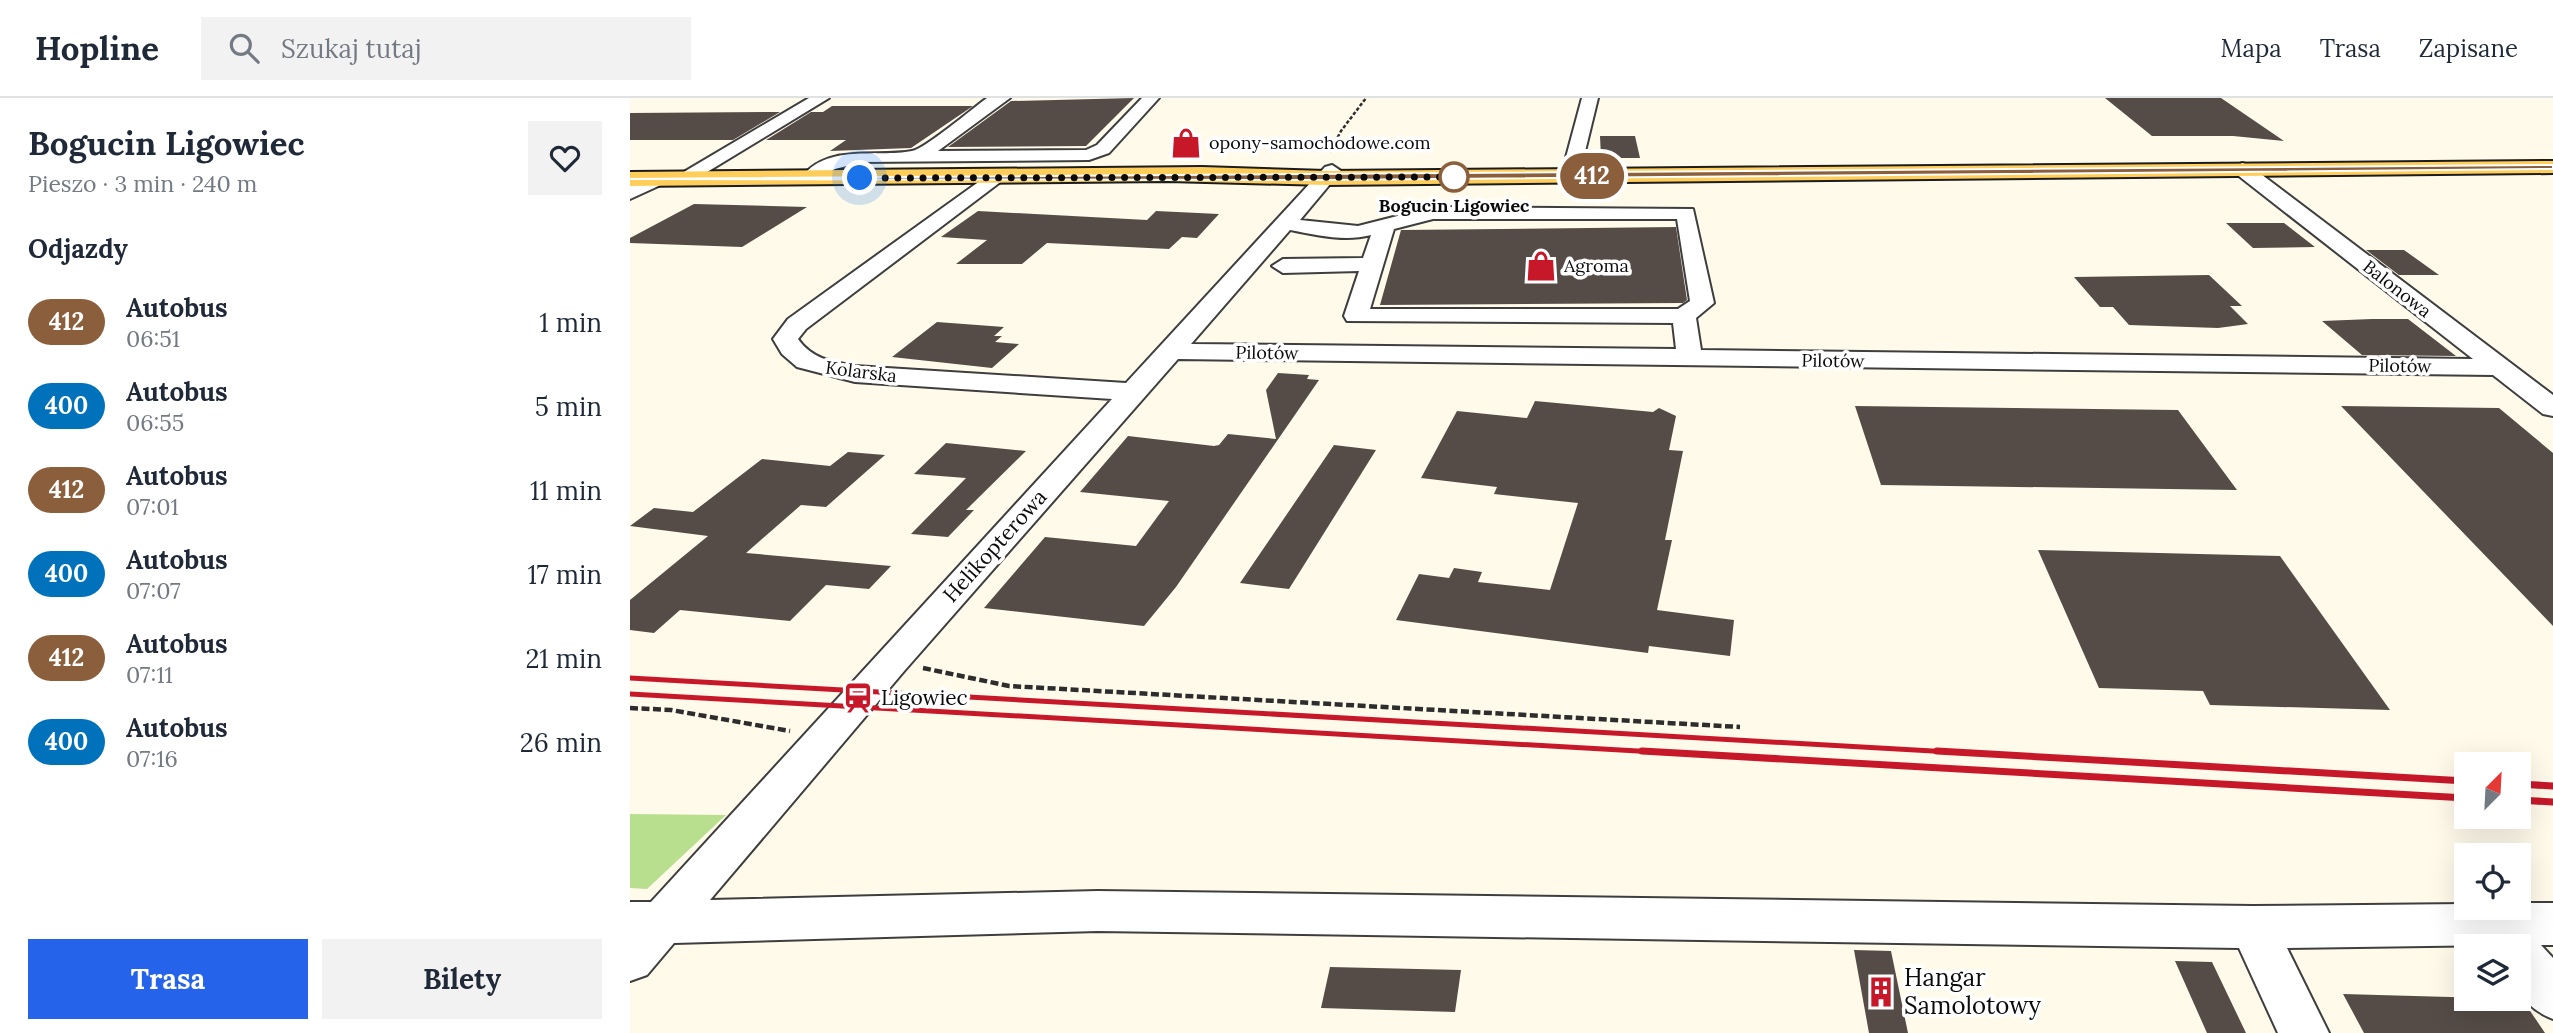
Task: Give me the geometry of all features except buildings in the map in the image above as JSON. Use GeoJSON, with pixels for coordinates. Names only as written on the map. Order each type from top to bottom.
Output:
{"type":"FeatureCollection","features":[{"type":"Feature","properties":{"kind":"main road"},"geometry":{"type":"LineString","coordinates":[[630,179],[2553,167]]}},
{"type":"Feature","properties":{"kind":"street"},"geometry":{"type":"LineString","coordinates":[[682,179],[821,98]]}},
{"type":"Feature","properties":{"kind":"street"},"geometry":{"type":"LineString","coordinates":[[918,157],[993,101],[1002,98]]}},
{"type":"Feature","properties":{"kind":"street"},"geometry":{"type":"LineString","coordinates":[[810,178],[829,165],[849,159],[1089,155],[1103,149],[1151,98]]}},
{"type":"Feature","properties":{"kind":"street"},"geometry":{"type":"LineString","coordinates":[[1571,173],[1590,98]]}},
{"type":"Feature","properties":{"kind":"street","name":"Balonowa"},"geometry":{"type":"LineString","coordinates":[[2242,169],[2553,408]]}},
{"type":"Feature","properties":{"kind":"street","name":"Helikopterowa"},"geometry":{"type":"LineString","coordinates":[[630,959],[645,923],[825,737],[1169,351],[1287,245],[1329,175]]}},
{"type":"Feature","properties":{"kind":"street","name":"Kolarska"},"geometry":{"type":"LineString","coordinates":[[998,177],[797,324],[785,339],[793,354],[814,366],[855,374],[1133,391]]}},
{"type":"Feature","properties":{"kind":"street"},"geometry":{"type":"LineString","coordinates":[[630,193],[658,179]]}},
{"type":"Feature","properties":{"kind":"street"},"geometry":{"type":"LineString","coordinates":[[1287,245],[1378,245],[1433,213],[1686,213],[1702,303],[1684,316],[1356,316],[1378,245]]}},
{"type":"Feature","properties":{"kind":"street"},"geometry":{"type":"LineString","coordinates":[[1287,245],[1322,230],[1358,232],[1378,245]]}},
{"type":"Feature","properties":{"kind":"street"},"geometry":{"type":"LineString","coordinates":[[1684,316],[1690,359]]}},
{"type":"Feature","properties":{"kind":"street","name":"Pilotów"},"geometry":{"type":"LineString","coordinates":[[1169,351],[2498,367]]}},
{"type":"Feature","properties":{"kind":"street"},"geometry":{"type":"LineString","coordinates":[[645,923],[1098,911],[2253,927],[2553,924]]}},
{"type":"Feature","properties":{"kind":"street"},"geometry":{"type":"LineString","coordinates":[[2456,923],[2476,934]]}},
{"type":"Feature","properties":{"kind":"street"},"geometry":{"type":"LineString","coordinates":[[2253,927],[2305,1033]]}},
{"type":"Feature","properties":{"kind":"street"},"geometry":{"type":"LineString","coordinates":[[2531,967],[2553,996]]}},
{"type":"Feature","properties":{"kind":"path"},"geometry":{"type":"LineString","coordinates":[[1329,175],[1341,161],[1331,157],[1329,151],[1366,98]]}},
{"type":"Feature","properties":{"kind":"path"},"geometry":{"type":"LineString","coordinates":[[892,661],[1009,686],[1740,727]]}},
{"type":"Feature","properties":{"kind":"path"},"geometry":{"type":"LineString","coordinates":[[630,708],[671,710],[825,737]]}},
{"type":"Feature","properties":{"kind":"green space"},"geometry":{"type":"Polygon","coordinates":[[[630,814],[726,815],[647,889],[630,888],[630,814]]]}},
{"type":"Feature","properties":{"kind":"railway"},"geometry":{"type":"LineString","coordinates":[[630,678],[1968,753]]}},
{"type":"Feature","properties":{"kind":"railway"},"geometry":{"type":"LineString","coordinates":[[630,694],[1673,753]]}},
{"type":"Feature","properties":{"kind":"railway"},"geometry":{"type":"LineString","coordinates":[[1642,751],[2454,797]]}},
{"type":"Feature","properties":{"kind":"railway"},"geometry":{"type":"LineString","coordinates":[[1937,751],[2454,780]]}},
{"type":"Feature","properties":{"kind":"railway"},"geometry":{"type":"LineString","coordinates":[[2531,785],[2553,786]]}},
{"type":"Feature","properties":{"kind":"railway"},"geometry":{"type":"LineString","coordinates":[[2531,801],[2553,802]]}},
{"type":"Feature","properties":{"kind":"bus line","name":"412"},"geometry":{"type":"LineString","coordinates":[[630,179],[1160,176],[1326,178],[1665,175],[1724,172],[2553,167]]}},
{"type":"Feature","properties":{"kind":"place","name":"opony-samochodowe.com"},"geometry":{"type":"Point","coordinates":[1186,143]}},
{"type":"Feature","properties":{"kind":"place","name":"Bogucin Ligowiec"},"geometry":{"type":"Point","coordinates":[1454,177]}},
{"type":"Feature","properties":{"kind":"place","name":"Agroma"},"geometry":{"type":"Point","coordinates":[1541,266]}},
{"type":"Feature","properties":{"kind":"place","name":"Ligowiec"},"geometry":{"type":"Point","coordinates":[858,698]}},
{"type":"Feature","properties":{"kind":"place","name":"Hangar Samolotowy"},"geometry":{"type":"Point","coordinates":[1881,992]}},
{"type":"Feature","properties":{"kind":"route"},"geometry":{"type":"LineString","coordinates":[[860,178],[1454,177]]}}]}
